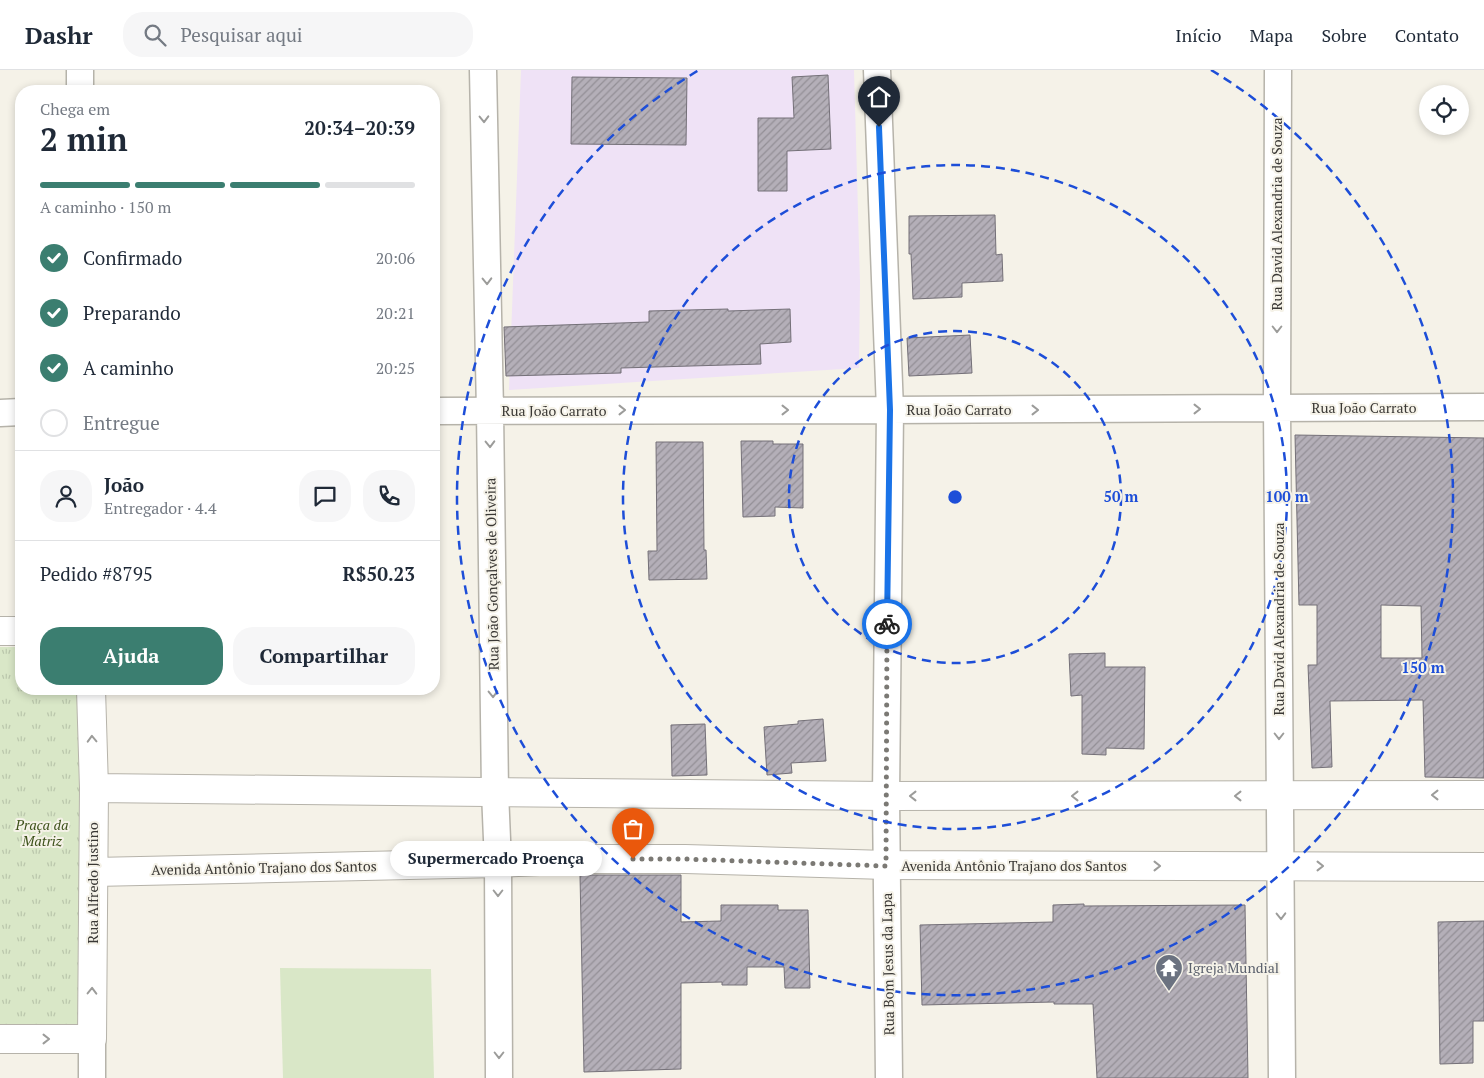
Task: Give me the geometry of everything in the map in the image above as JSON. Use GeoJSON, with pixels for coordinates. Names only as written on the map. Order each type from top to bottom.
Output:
{"type":"FeatureCollection","features":[{"type":"Feature","properties":{"kind":"main road"},"geometry":{"type":"LineString","coordinates":[[0,631],[15,631]]}},
{"type":"Feature","properties":{"kind":"main road","name":"Rua Alfredo Justino"},"geometry":{"type":"LineString","coordinates":[[91,695],[94,788],[92,1039]]}},
{"type":"Feature","properties":{"kind":"main road"},"geometry":{"type":"LineString","coordinates":[[94,788],[886,796],[1484,795]]}},
{"type":"Feature","properties":{"kind":"main road","name":"Avenida Antônio Trajano dos Santos"},"geometry":{"type":"LineString","coordinates":[[94,872],[498,863],[581,859],[685,859],[886,866],[1484,867]]}},
{"type":"Feature","properties":{"kind":"main road"},"geometry":{"type":"LineString","coordinates":[[0,1039],[92,1039]]}},
{"type":"Feature","properties":{"kind":"street"},"geometry":{"type":"LineString","coordinates":[[80,70],[80,85]]}},
{"type":"Feature","properties":{"kind":"street","name":"Rua João Gonçalves de Oliveira"},"geometry":{"type":"LineString","coordinates":[[483,70],[495,792],[498,863],[499,1078]]}},
{"type":"Feature","properties":{"kind":"street","name":"Rua Bom Jesus da Lapa"},"geometry":{"type":"LineString","coordinates":[[876,70],[890,410],[886,796],[889,1078]]}},
{"type":"Feature","properties":{"kind":"street","name":"Rua David Alexandria de Souza"},"geometry":{"type":"LineString","coordinates":[[1278,70],[1277,409],[1282,1078]]}},
{"type":"Feature","properties":{"kind":"street","name":"Rua João Carrato"},"geometry":{"type":"LineString","coordinates":[[440,411],[1484,407]]}},
{"type":"Feature","properties":{"kind":"street"},"geometry":{"type":"LineString","coordinates":[[0,412],[15,412]]}},
{"type":"Feature","properties":{"kind":"street","name":"Rua Alfredo Justino"},"geometry":{"type":"LineString","coordinates":[[92,1039],[92,1078]]}},
{"type":"Feature","properties":{"kind":"shaded area"},"geometry":{"type":"Polygon","coordinates":[[[521,70],[854,70],[860,282],[859,368],[509,390],[521,70]]]}},
{"type":"Feature","properties":{"kind":"green space","name":"Praça da Matriz"},"geometry":{"type":"Polygon","coordinates":[[[0,647],[15,647],[15,695],[82,695],[83,1039],[0,1035],[0,647]]]}},
{"type":"Feature","properties":{"kind":"green space"},"geometry":{"type":"Polygon","coordinates":[[[280,968],[431,969],[434,1078],[283,1078],[280,968]]]}},
{"type":"Feature","properties":{"kind":"building"},"geometry":{"type":"Polygon","coordinates":[[[828,75],[831,149],[787,151],[787,191],[758,191],[758,118],[794,118],[792,77],[828,75]]]}},
{"type":"Feature","properties":{"kind":"building"},"geometry":{"type":"Polygon","coordinates":[[[572,77],[687,78],[686,145],[571,144],[572,77]]]}},
{"type":"Feature","properties":{"kind":"building"},"geometry":{"type":"Polygon","coordinates":[[[995,215],[996,255],[1002,254],[1003,281],[962,283],[962,297],[913,299],[911,254],[909,254],[909,216],[995,215]]]}},
{"type":"Feature","properties":{"kind":"building"},"geometry":{"type":"Polygon","coordinates":[[[728,309],[728,311],[790,309],[791,342],[760,344],[761,364],[621,368],[621,373],[506,376],[504,327],[649,322],[649,311],[728,309]]]}},
{"type":"Feature","properties":{"kind":"building"},"geometry":{"type":"Polygon","coordinates":[[[970,335],[972,373],[909,376],[907,338],[970,335]]]}},
{"type":"Feature","properties":{"kind":"building"},"geometry":{"type":"Polygon","coordinates":[[[1295,435],[1484,438],[1484,778],[1425,777],[1423,700],[1330,701],[1332,767],[1312,768],[1308,665],[1317,665],[1317,605],[1299,605],[1295,435]],[[1381,605],[1381,658],[1422,658],[1421,606],[1381,605]]]}},
{"type":"Feature","properties":{"kind":"building"},"geometry":{"type":"Polygon","coordinates":[[[741,441],[773,441],[773,444],[803,444],[803,508],[775,507],[775,516],[743,517],[741,441]]]}},
{"type":"Feature","properties":{"kind":"building"},"geometry":{"type":"Polygon","coordinates":[[[656,442],[703,442],[704,550],[706,550],[707,579],[649,580],[648,551],[657,551],[656,442]]]}},
{"type":"Feature","properties":{"kind":"building"},"geometry":{"type":"Polygon","coordinates":[[[1105,653],[1105,667],[1145,667],[1144,749],[1106,748],[1106,755],[1082,754],[1082,695],[1071,696],[1069,654],[1105,653]]]}},
{"type":"Feature","properties":{"kind":"building"},"geometry":{"type":"Polygon","coordinates":[[[823,719],[826,761],[791,763],[792,773],[767,775],[764,727],[798,724],[798,721],[823,719]]]}},
{"type":"Feature","properties":{"kind":"building"},"geometry":{"type":"Polygon","coordinates":[[[705,724],[707,775],[672,776],[671,725],[705,724]]]}},
{"type":"Feature","properties":{"kind":"building"},"geometry":{"type":"Polygon","coordinates":[[[580,875],[681,875],[681,922],[721,921],[721,905],[778,905],[778,910],[808,910],[810,988],[785,988],[784,967],[747,967],[747,985],[722,985],[722,982],[681,983],[681,1069],[584,1072],[580,875]]]}},
{"type":"Feature","properties":{"kind":"building","name":"Igreja Mundial"},"geometry":{"type":"Polygon","coordinates":[[[1084,904],[1084,906],[1245,905],[1248,1078],[1097,1078],[1093,1004],[1054,1004],[1054,1002],[922,1005],[920,925],[1053,922],[1053,905],[1084,904]]]}},
{"type":"Feature","properties":{"kind":"building"},"geometry":{"type":"Polygon","coordinates":[[[1484,921],[1484,1021],[1473,1021],[1473,1063],[1440,1064],[1438,922],[1484,921]]]}},
{"type":"Feature","properties":{"kind":"way so far"},"geometry":{"type":"LineString","coordinates":[[633,859],[886,866],[887,624]]}},
{"type":"Feature","properties":{"kind":"place","name":"Supermercado Proença"},"geometry":{"type":"Point","coordinates":[633,859]}},
{"type":"Feature","properties":{"kind":"place","name":"Igreja Mundial"},"geometry":{"type":"Point","coordinates":[1169,992]}},
{"type":"Feature","properties":{"kind":"route"},"geometry":{"type":"LineString","coordinates":[[879,127],[890,410],[887,624]]}}]}
